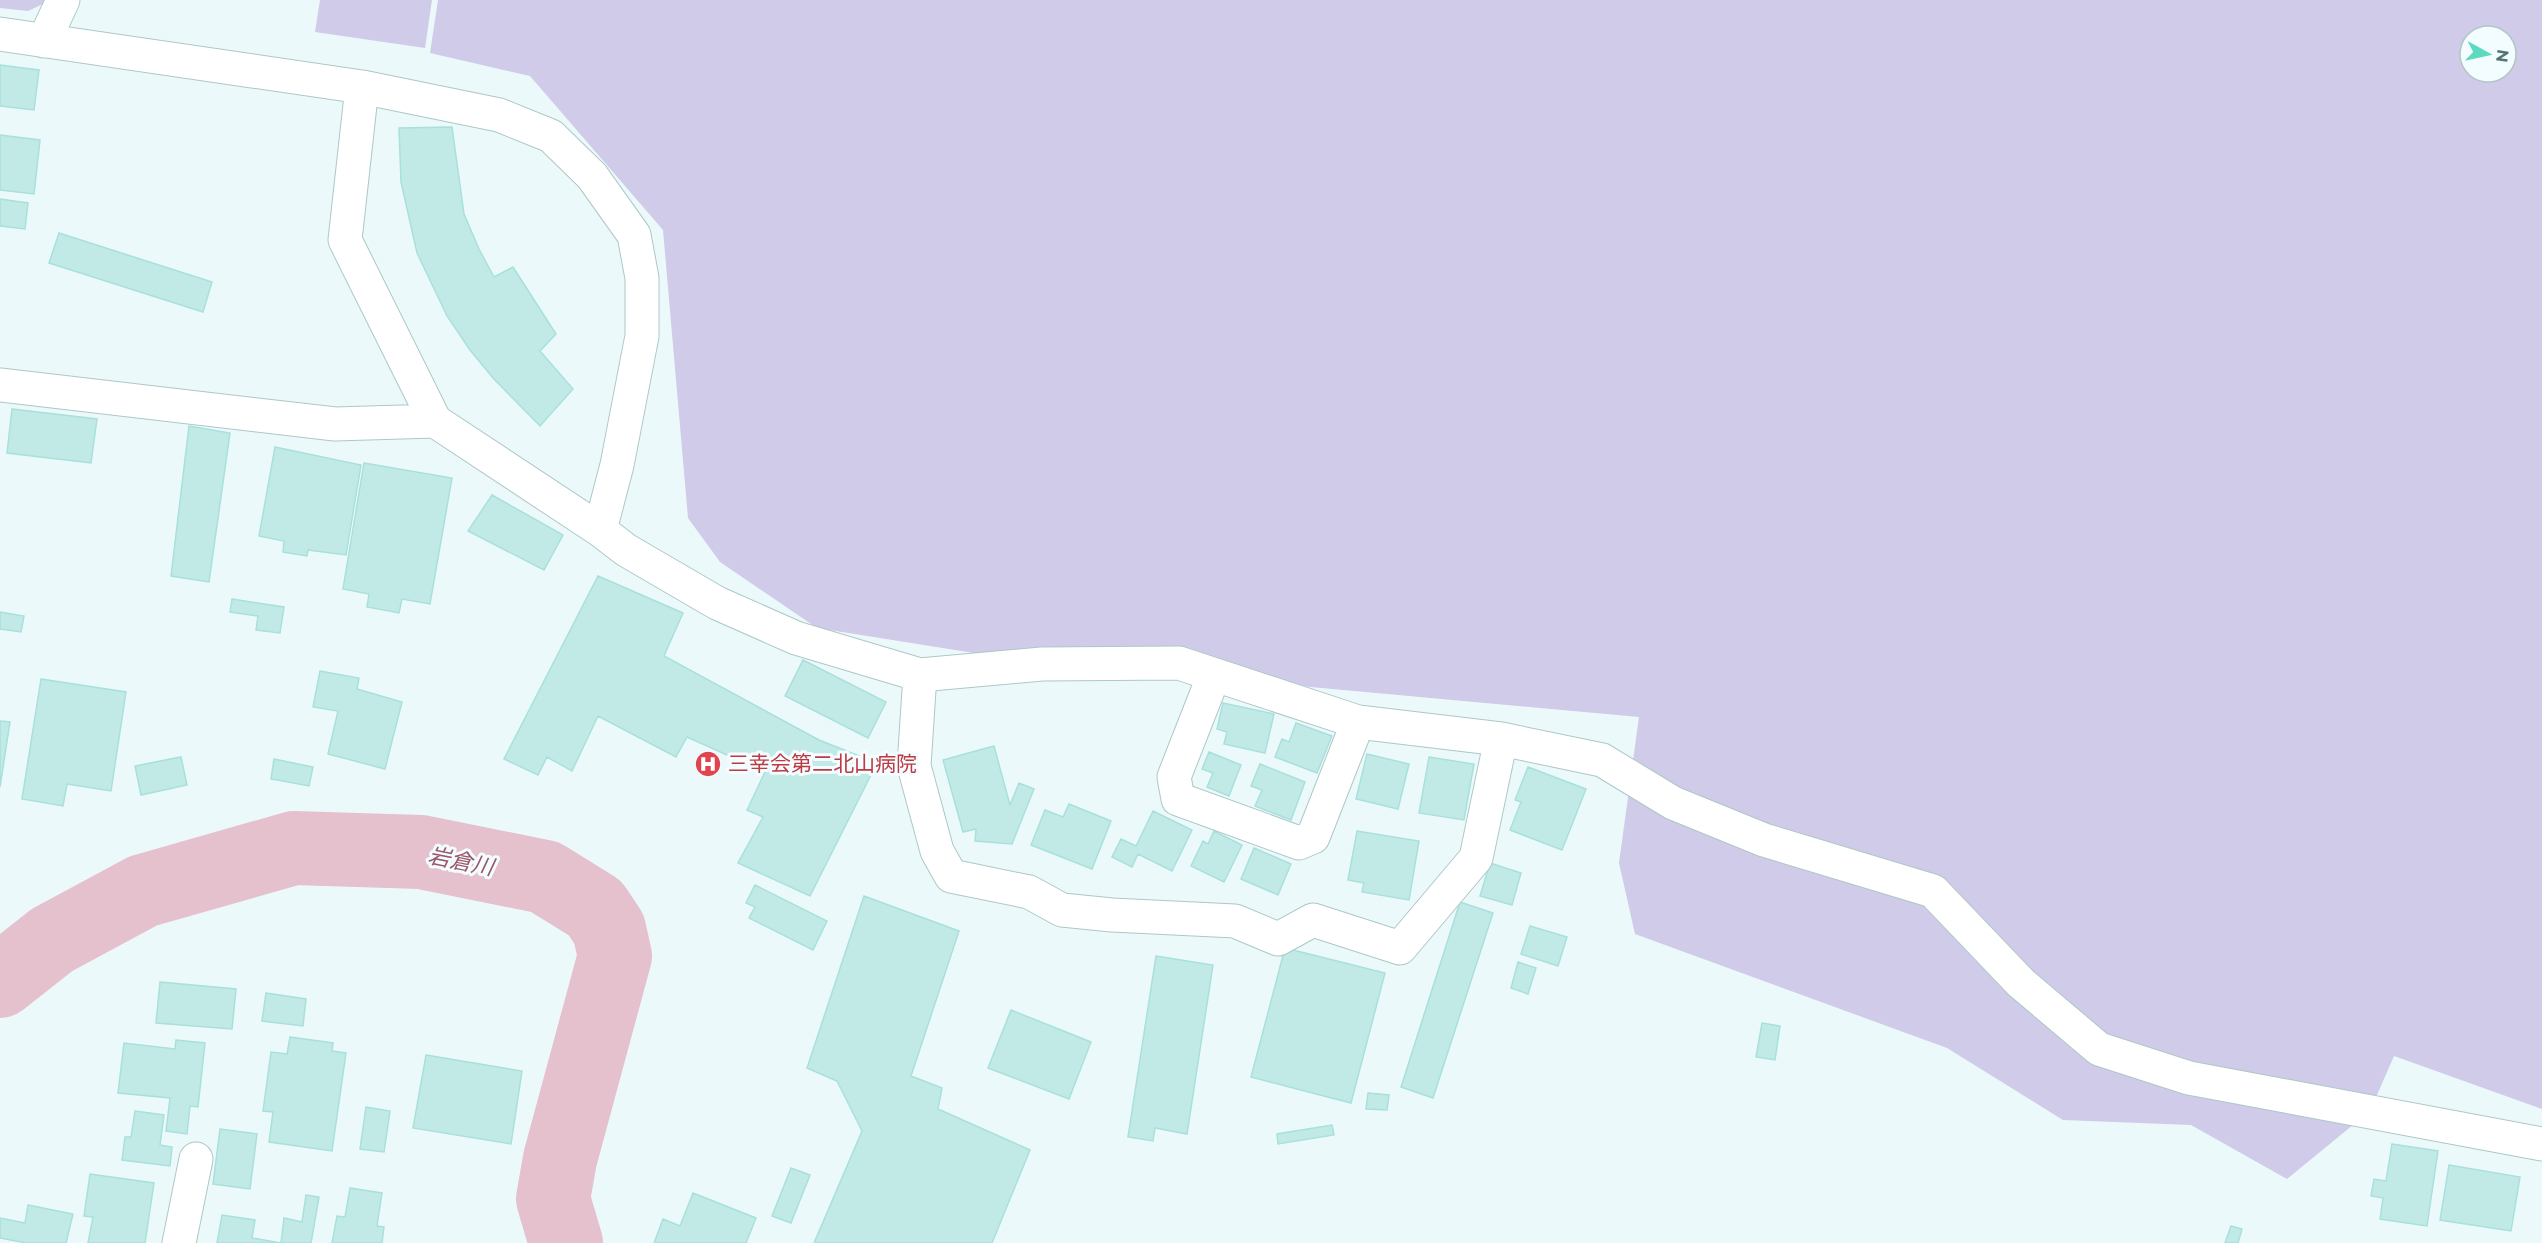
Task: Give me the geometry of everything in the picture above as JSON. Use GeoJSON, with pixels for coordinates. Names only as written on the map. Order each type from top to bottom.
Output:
{"type":"FeatureCollection","features":[{"type":"Feature","properties":{"kind":"street"},"geometry":{"type":"LineString","coordinates":[[44,41],[63,0]]}},
{"type":"Feature","properties":{"kind":"street"},"geometry":{"type":"LineString","coordinates":[[0,34],[362,87],[499,115],[551,136],[592,176],[634,236],[642,278],[642,336],[617,465],[600,530]]}},
{"type":"Feature","properties":{"kind":"street"},"geometry":{"type":"LineString","coordinates":[[362,87],[345,240],[435,421],[600,530],[626,550],[717,603],[796,638],[920,675],[1042,664],[1179,663],[1358,722],[1501,739],[1602,760],[1673,803],[1754,836],[1933,891],[2021,983],[2099,1049],[2189,1078],[2542,1144]]}},
{"type":"Feature","properties":{"kind":"street"},"geometry":{"type":"LineString","coordinates":[[0,385],[335,424],[435,421]]}},
{"type":"Feature","properties":{"kind":"street"},"geometry":{"type":"LineString","coordinates":[[920,675],[914,766],[937,851],[951,876],[1029,892],[1062,910],[1112,915],[1235,921],[1278,939],[1313,920],[1400,948],[1476,858],[1501,739]]}},
{"type":"Feature","properties":{"kind":"street"},"geometry":{"type":"LineString","coordinates":[[1214,675],[1174,777],[1178,799],[1299,843],[1313,837],[1358,722]]}},
{"type":"Feature","properties":{"kind":"street"},"geometry":{"type":"LineString","coordinates":[[179,1243],[196,1159]]}},
{"type":"Feature","properties":{"kind":"shaded area"},"geometry":{"type":"Polygon","coordinates":[[[0,0],[47,0],[28,11],[0,8],[0,0]]]}},
{"type":"Feature","properties":{"kind":"shaded area"},"geometry":{"type":"Polygon","coordinates":[[[320,0],[432,0],[425,48],[315,32],[320,0]]]}},
{"type":"Feature","properties":{"kind":"shaded area"},"geometry":{"type":"Polygon","coordinates":[[[438,0],[2542,0],[2542,1109],[2394,1056],[2370,1111],[2287,1179],[2191,1125],[2063,1120],[1947,1048],[1635,934],[1619,863],[1639,717],[1025,661],[817,628],[720,562],[688,518],[663,230],[530,76],[430,53],[438,0]]]}},
{"type":"Feature","properties":{"kind":"building"},"geometry":{"type":"Polygon","coordinates":[[[0,65],[39,70],[34,110],[0,106],[0,65]]]}},
{"type":"Feature","properties":{"kind":"building"},"geometry":{"type":"Polygon","coordinates":[[[452,127],[464,214],[479,249],[494,277],[513,267],[556,334],[540,351],[573,389],[540,426],[493,378],[470,350],[447,316],[417,253],[401,182],[399,128],[452,127]]]}},
{"type":"Feature","properties":{"kind":"building"},"geometry":{"type":"Polygon","coordinates":[[[0,135],[40,140],[34,194],[0,190],[0,135]]]}},
{"type":"Feature","properties":{"kind":"building"},"geometry":{"type":"Polygon","coordinates":[[[0,199],[28,203],[25,229],[0,226],[0,199]]]}},
{"type":"Feature","properties":{"kind":"building"},"geometry":{"type":"Polygon","coordinates":[[[59,233],[212,282],[203,312],[49,263],[59,233]]]}},
{"type":"Feature","properties":{"kind":"building"},"geometry":{"type":"Polygon","coordinates":[[[12,409],[97,419],[91,463],[7,453],[12,409]]]}},
{"type":"Feature","properties":{"kind":"building"},"geometry":{"type":"Polygon","coordinates":[[[189,426],[230,433],[209,582],[171,576],[189,426]]]}},
{"type":"Feature","properties":{"kind":"building"},"geometry":{"type":"Polygon","coordinates":[[[275,447],[361,465],[346,555],[308,550],[307,556],[283,552],[284,541],[259,536],[275,447]]]}},
{"type":"Feature","properties":{"kind":"building"},"geometry":{"type":"Polygon","coordinates":[[[364,463],[452,478],[430,604],[402,599],[399,613],[367,607],[369,594],[343,589],[364,463]]]}},
{"type":"Feature","properties":{"kind":"building"},"geometry":{"type":"Polygon","coordinates":[[[492,495],[563,535],[544,570],[468,531],[492,495]]]}},
{"type":"Feature","properties":{"kind":"building"},"geometry":{"type":"Polygon","coordinates":[[[598,576],[683,613],[664,656],[819,740],[877,763],[810,896],[738,863],[763,817],[747,810],[765,772],[687,737],[676,757],[598,716],[572,771],[547,757],[538,775],[504,759],[598,576]]]}},
{"type":"Feature","properties":{"kind":"building"},"geometry":{"type":"Polygon","coordinates":[[[232,599],[284,607],[280,633],[256,630],[258,616],[230,612],[232,599]]]}},
{"type":"Feature","properties":{"kind":"building"},"geometry":{"type":"Polygon","coordinates":[[[0,612],[24,616],[21,632],[0,629],[0,612]]]}},
{"type":"Feature","properties":{"kind":"building"},"geometry":{"type":"Polygon","coordinates":[[[803,660],[886,702],[868,738],[785,696],[803,660]]]}},
{"type":"Feature","properties":{"kind":"building"},"geometry":{"type":"Polygon","coordinates":[[[320,671],[359,678],[357,689],[402,702],[385,769],[328,754],[338,711],[313,707],[320,671]]]}},
{"type":"Feature","properties":{"kind":"building"},"geometry":{"type":"Polygon","coordinates":[[[41,679],[126,692],[111,791],[67,784],[63,806],[22,799],[41,679]]]}},
{"type":"Feature","properties":{"kind":"building"},"geometry":{"type":"Polygon","coordinates":[[[1223,703],[1274,714],[1265,753],[1224,744],[1227,732],[1217,729],[1223,703]]]}},
{"type":"Feature","properties":{"kind":"building"},"geometry":{"type":"Polygon","coordinates":[[[0,721],[10,722],[0,787],[0,721]]]}},
{"type":"Feature","properties":{"kind":"building"},"geometry":{"type":"Polygon","coordinates":[[[1296,723],[1332,736],[1317,773],[1275,757],[1282,739],[1289,742],[1296,723]]]}},
{"type":"Feature","properties":{"kind":"building"},"geometry":{"type":"Polygon","coordinates":[[[994,746],[1010,805],[1019,783],[1034,789],[1012,844],[975,841],[976,829],[963,832],[943,760],[994,746]]]}},
{"type":"Feature","properties":{"kind":"building"},"geometry":{"type":"Polygon","coordinates":[[[1209,752],[1241,765],[1229,796],[1207,787],[1213,773],[1202,769],[1209,752]]]}},
{"type":"Feature","properties":{"kind":"building"},"geometry":{"type":"Polygon","coordinates":[[[1367,754],[1409,764],[1398,809],[1356,799],[1367,754]]]}},
{"type":"Feature","properties":{"kind":"building"},"geometry":{"type":"Polygon","coordinates":[[[181,757],[187,785],[141,795],[135,766],[181,757]]]}},
{"type":"Feature","properties":{"kind":"building"},"geometry":{"type":"Polygon","coordinates":[[[1429,757],[1474,764],[1464,820],[1419,813],[1429,757]]]}},
{"type":"Feature","properties":{"kind":"building"},"geometry":{"type":"Polygon","coordinates":[[[274,759],[313,767],[309,786],[271,779],[274,759]]]}},
{"type":"Feature","properties":{"kind":"building"},"geometry":{"type":"Polygon","coordinates":[[[1260,764],[1305,782],[1291,820],[1255,806],[1262,790],[1251,786],[1260,764]]]}},
{"type":"Feature","properties":{"kind":"building"},"geometry":{"type":"Polygon","coordinates":[[[1528,767],[1586,789],[1562,850],[1510,830],[1521,802],[1515,800],[1528,767]]]}},
{"type":"Feature","properties":{"kind":"building"},"geometry":{"type":"Polygon","coordinates":[[[1069,804],[1111,821],[1092,869],[1031,845],[1045,810],[1063,817],[1069,804]]]}},
{"type":"Feature","properties":{"kind":"building"},"geometry":{"type":"Polygon","coordinates":[[[1153,811],[1192,830],[1172,871],[1138,854],[1132,867],[1112,857],[1121,839],[1136,846],[1153,811]]]}},
{"type":"Feature","properties":{"kind":"building"},"geometry":{"type":"Polygon","coordinates":[[[1214,831],[1242,845],[1224,882],[1191,866],[1203,841],[1208,844],[1214,831]]]}},
{"type":"Feature","properties":{"kind":"building"},"geometry":{"type":"Polygon","coordinates":[[[1357,831],[1419,841],[1409,900],[1362,892],[1364,883],[1348,880],[1357,831]]]}},
{"type":"Feature","properties":{"kind":"building"},"geometry":{"type":"Polygon","coordinates":[[[1254,848],[1291,864],[1278,895],[1241,879],[1254,848]]]}},
{"type":"Feature","properties":{"kind":"building"},"geometry":{"type":"Polygon","coordinates":[[[1490,863],[1521,873],[1512,905],[1480,896],[1490,863]]]}},
{"type":"Feature","properties":{"kind":"building"},"geometry":{"type":"Polygon","coordinates":[[[755,885],[827,921],[813,950],[749,918],[755,907],[746,903],[755,885]]]}},
{"type":"Feature","properties":{"kind":"building"},"geometry":{"type":"Polygon","coordinates":[[[864,896],[959,931],[911,1076],[942,1088],[938,1109],[1030,1150],[992,1243],[814,1243],[862,1131],[837,1081],[807,1068],[864,896]]]}},
{"type":"Feature","properties":{"kind":"building"},"geometry":{"type":"Polygon","coordinates":[[[1460,902],[1493,913],[1433,1098],[1401,1087],[1460,902]]]}},
{"type":"Feature","properties":{"kind":"building"},"geometry":{"type":"Polygon","coordinates":[[[1530,926],[1567,937],[1558,966],[1521,954],[1530,926]]]}},
{"type":"Feature","properties":{"kind":"building"},"geometry":{"type":"Polygon","coordinates":[[[1285,948],[1385,973],[1351,1103],[1251,1077],[1285,948]]]}},
{"type":"Feature","properties":{"kind":"building"},"geometry":{"type":"Polygon","coordinates":[[[1156,956],[1213,965],[1187,1134],[1155,1128],[1153,1141],[1128,1137],[1156,956]]]}},
{"type":"Feature","properties":{"kind":"building"},"geometry":{"type":"Polygon","coordinates":[[[1518,962],[1536,968],[1528,994],[1511,988],[1518,962]]]}},
{"type":"Feature","properties":{"kind":"building"},"geometry":{"type":"Polygon","coordinates":[[[160,982],[236,989],[232,1029],[156,1023],[160,982]]]}},
{"type":"Feature","properties":{"kind":"building"},"geometry":{"type":"Polygon","coordinates":[[[266,993],[306,999],[303,1026],[262,1021],[266,993]]]}},
{"type":"Feature","properties":{"kind":"building"},"geometry":{"type":"Polygon","coordinates":[[[1011,1010],[1091,1042],[1069,1099],[988,1068],[1011,1010]]]}},
{"type":"Feature","properties":{"kind":"building"},"geometry":{"type":"Polygon","coordinates":[[[1762,1023],[1780,1026],[1775,1060],[1756,1057],[1762,1023]]]}},
{"type":"Feature","properties":{"kind":"building"},"geometry":{"type":"Polygon","coordinates":[[[290,1037],[333,1043],[332,1051],[346,1053],[332,1151],[269,1142],[273,1112],[263,1111],[271,1052],[287,1054],[290,1037]]]}},
{"type":"Feature","properties":{"kind":"building"},"geometry":{"type":"Polygon","coordinates":[[[176,1040],[205,1043],[198,1107],[190,1106],[187,1134],[166,1131],[170,1098],[118,1093],[124,1043],[175,1049],[176,1040]]]}},
{"type":"Feature","properties":{"kind":"building"},"geometry":{"type":"Polygon","coordinates":[[[426,1055],[522,1071],[511,1144],[413,1128],[426,1055]]]}},
{"type":"Feature","properties":{"kind":"building"},"geometry":{"type":"Polygon","coordinates":[[[1368,1093],[1389,1095],[1387,1110],[1366,1109],[1368,1093]]]}},
{"type":"Feature","properties":{"kind":"building"},"geometry":{"type":"Polygon","coordinates":[[[366,1107],[390,1111],[384,1152],[360,1149],[366,1107]]]}},
{"type":"Feature","properties":{"kind":"building"},"geometry":{"type":"Polygon","coordinates":[[[135,1111],[164,1115],[160,1145],[172,1147],[170,1166],[122,1160],[125,1137],[131,1137],[135,1111]]]}},
{"type":"Feature","properties":{"kind":"building"},"geometry":{"type":"Polygon","coordinates":[[[1332,1125],[1334,1135],[1278,1144],[1277,1134],[1332,1125]]]}},
{"type":"Feature","properties":{"kind":"building"},"geometry":{"type":"Polygon","coordinates":[[[220,1129],[257,1134],[250,1189],[213,1184],[220,1129]]]}},
{"type":"Feature","properties":{"kind":"building"},"geometry":{"type":"Polygon","coordinates":[[[2392,1144],[2438,1151],[2427,1226],[2380,1219],[2383,1198],[2371,1196],[2374,1179],[2386,1181],[2392,1144]]]}},
{"type":"Feature","properties":{"kind":"building"},"geometry":{"type":"Polygon","coordinates":[[[2449,1165],[2520,1177],[2511,1231],[2440,1220],[2449,1165]]]}},
{"type":"Feature","properties":{"kind":"building"},"geometry":{"type":"Polygon","coordinates":[[[791,1168],[810,1175],[791,1223],[772,1216],[791,1168]]]}},
{"type":"Feature","properties":{"kind":"building"},"geometry":{"type":"Polygon","coordinates":[[[90,1174],[154,1183],[145,1243],[88,1243],[93,1217],[84,1216],[90,1174]]]}},
{"type":"Feature","properties":{"kind":"building"},"geometry":{"type":"Polygon","coordinates":[[[350,1188],[382,1193],[377,1226],[384,1227],[382,1243],[332,1243],[337,1216],[345,1217],[350,1188]]]}},
{"type":"Feature","properties":{"kind":"building"},"geometry":{"type":"Polygon","coordinates":[[[693,1193],[756,1218],[746,1243],[654,1243],[663,1219],[680,1226],[693,1193]]]}},
{"type":"Feature","properties":{"kind":"building"},"geometry":{"type":"Polygon","coordinates":[[[306,1195],[319,1197],[311,1243],[281,1243],[284,1218],[302,1222],[306,1195]]]}},
{"type":"Feature","properties":{"kind":"building"},"geometry":{"type":"Polygon","coordinates":[[[28,1205],[73,1214],[66,1243],[26,1243],[0,1238],[0,1218],[25,1223],[28,1205]]]}},
{"type":"Feature","properties":{"kind":"building"},"geometry":{"type":"Polygon","coordinates":[[[222,1215],[255,1220],[252,1238],[281,1243],[217,1243],[222,1215]]]}},
{"type":"Feature","properties":{"kind":"building"},"geometry":{"type":"Polygon","coordinates":[[[2231,1226],[2242,1229],[2238,1243],[2225,1243],[2231,1226]]]}},
{"type":"Feature","properties":{"kind":"waterway","name":"岩倉川"},"geometry":{"type":"LineString","coordinates":[[0,981],[52,940],[143,891],[294,848],[421,852],[545,877],[595,908],[609,929],[615,956],[560,1159],[553,1199],[566,1243]]}},
{"type":"Feature","properties":{"kind":"place","name":"三幸会第二北山病院"},"geometry":{"type":"Point","coordinates":[708,764]}}]}
